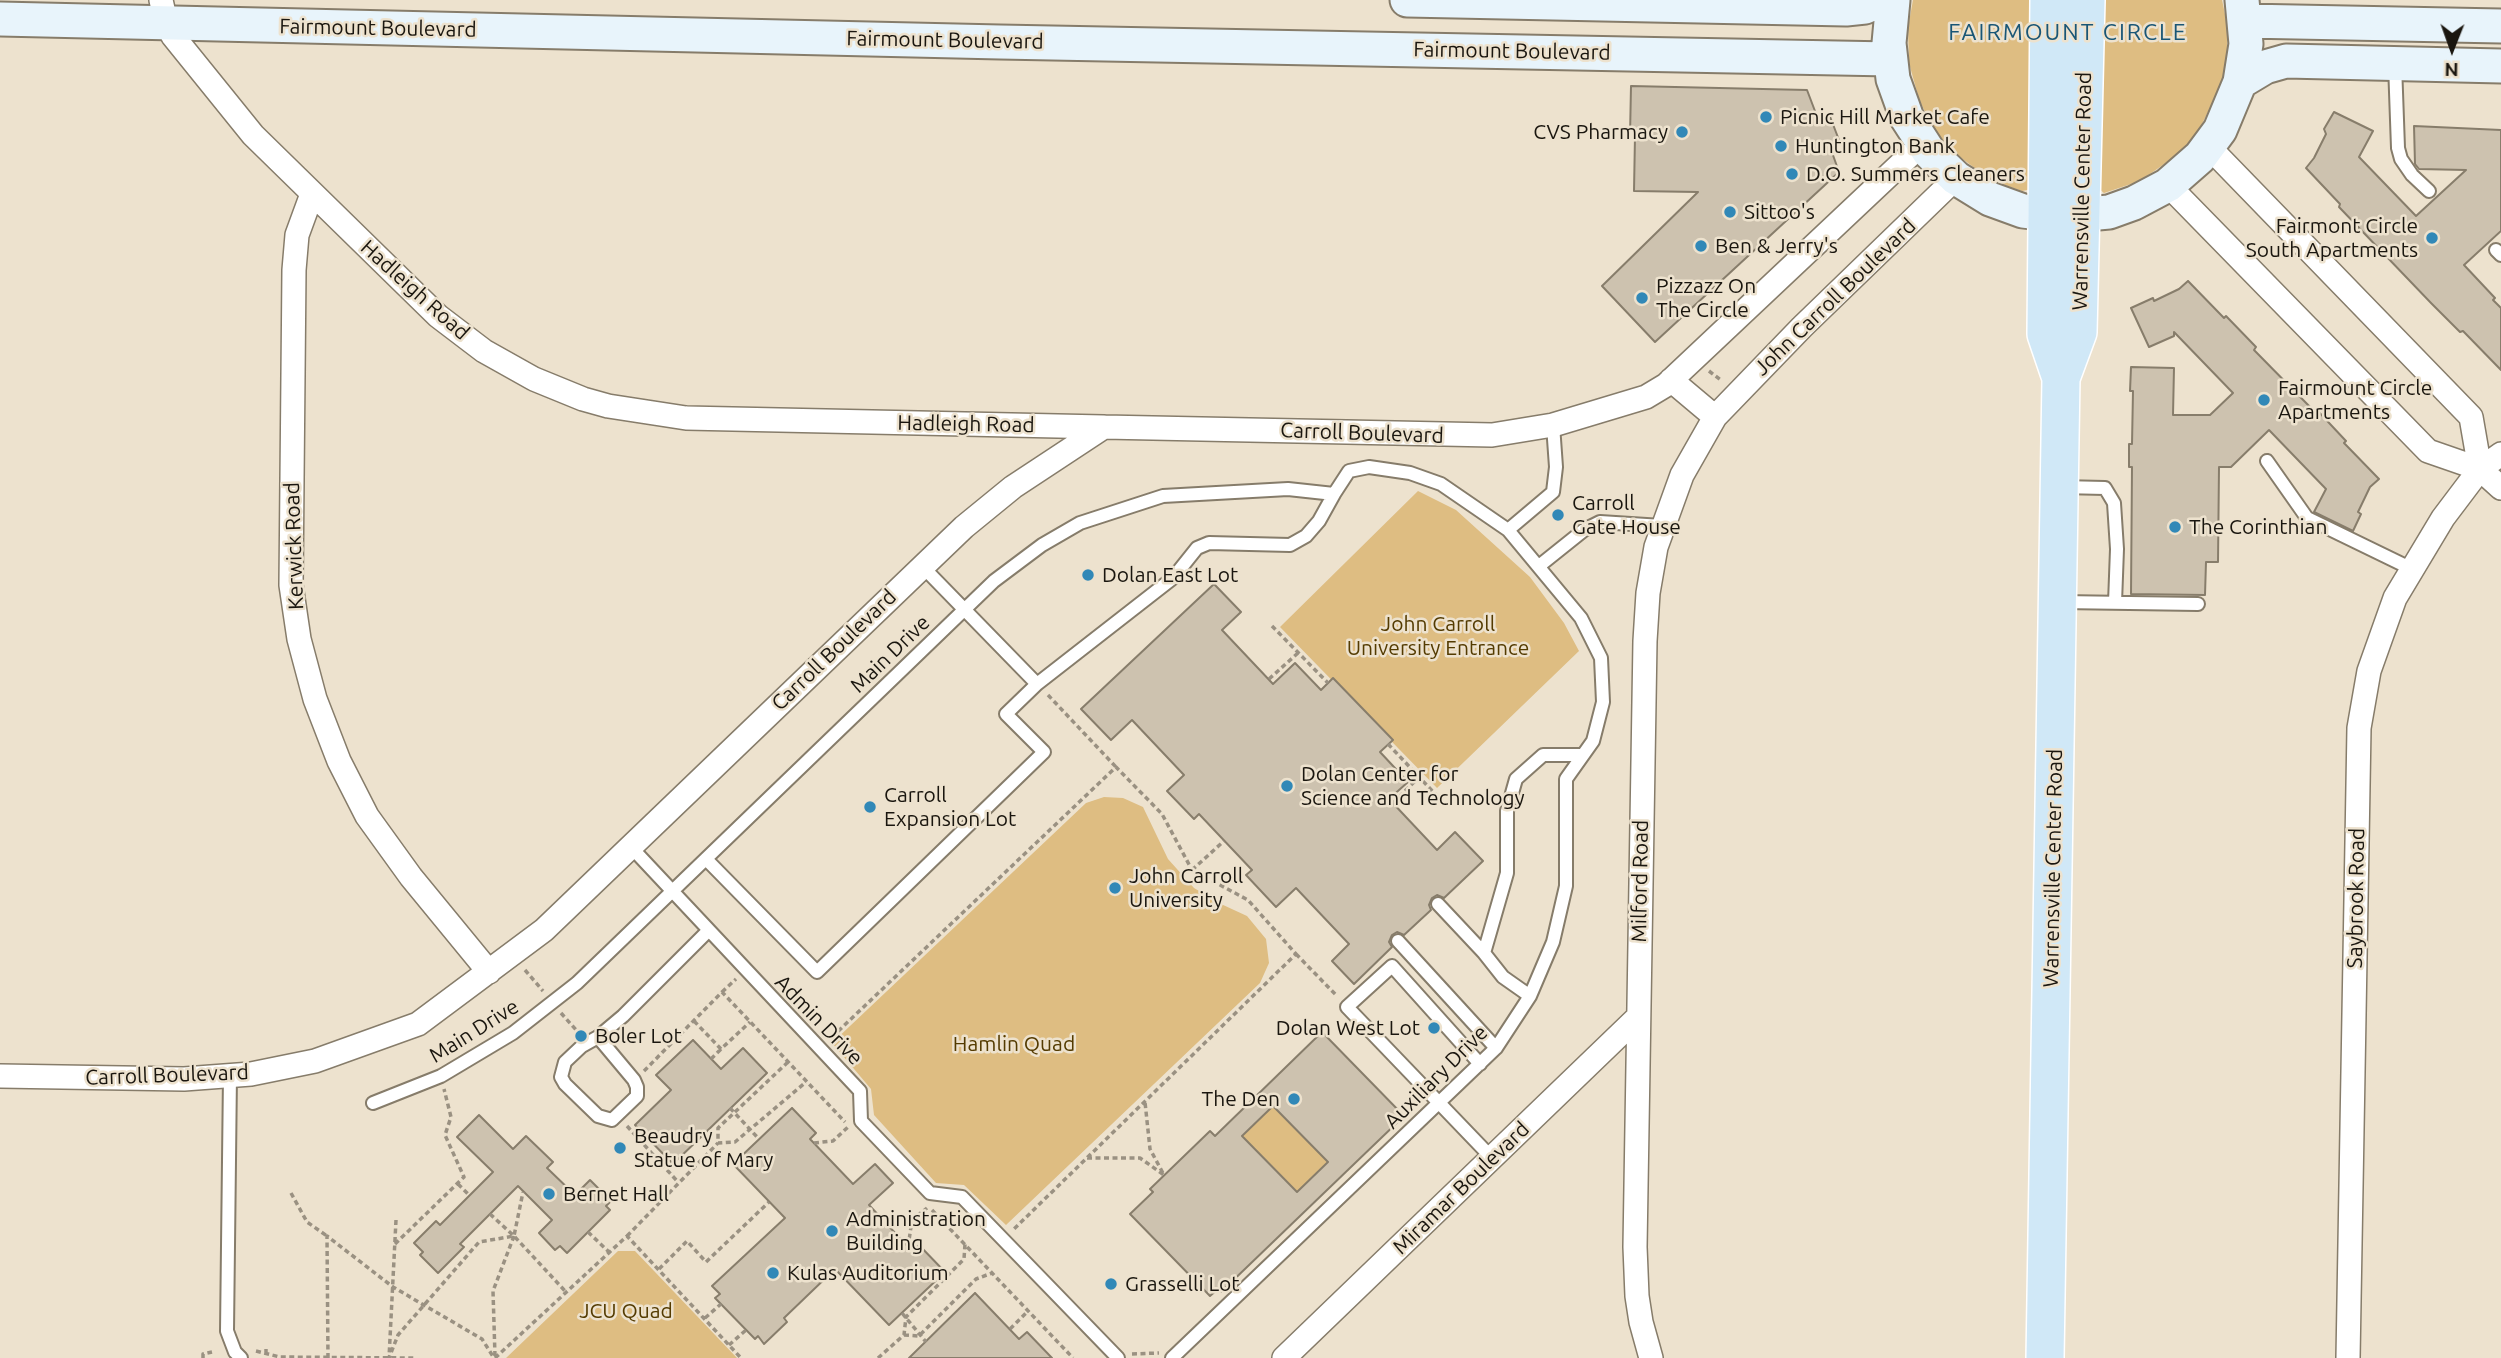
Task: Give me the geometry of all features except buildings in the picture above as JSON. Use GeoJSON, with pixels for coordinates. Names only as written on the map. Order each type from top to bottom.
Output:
{"type":"FeatureCollection","features":[{"type":"Feature","properties":{"kind":"main road"},"geometry":{"type":"LineString","coordinates":[[1407,0],[1846,9],[1865,7],[1880,0]]}},
{"type":"Feature","properties":{"kind":"main road"},"geometry":{"type":"LineString","coordinates":[[1893,0],[1889,32],[1893,79],[1901,105],[1923,144],[1956,178],[1977,193],[2002,205],[2065,215],[2121,208],[2168,186],[2209,147],[2226,119],[2240,82],[2246,44],[2244,11],[2501,26]]}},
{"type":"Feature","properties":{"kind":"main road","name":"Warrensville Center Road"},"geometry":{"type":"LineString","coordinates":[[2049,0],[2065,215]]}},
{"type":"Feature","properties":{"kind":"main road","name":"Warrensville Center Road"},"geometry":{"type":"LineString","coordinates":[[2045,1358],[2061,379],[2046,334],[2065,215],[2086,0]]}},
{"type":"Feature","properties":{"kind":"main road","name":"Fairmount Boulevard"},"geometry":{"type":"LineString","coordinates":[[0,19],[164,11],[1890,59]]}},
{"type":"Feature","properties":{"kind":"main road"},"geometry":{"type":"LineString","coordinates":[[2240,82],[2265,67],[2286,61],[2501,66]]}},
{"type":"Feature","properties":{"kind":"street","name":"Hadleigh Road"},"geometry":{"type":"LineString","coordinates":[[164,11],[173,36],[253,135],[417,296],[462,335],[508,365],[583,399],[661,416],[718,420],[1104,427]]}},
{"type":"Feature","properties":{"kind":"street"},"geometry":{"type":"LineString","coordinates":[[1715,417],[1671,380],[1923,144]]}},
{"type":"Feature","properties":{"kind":"street"},"geometry":{"type":"LineString","coordinates":[[2209,147],[2471,417],[2480,469]]}},
{"type":"Feature","properties":{"kind":"street","name":"John Carroll Boulevard"},"geometry":{"type":"LineString","coordinates":[[1715,417],[1802,327],[1956,178]]}},
{"type":"Feature","properties":{"kind":"street"},"geometry":{"type":"LineString","coordinates":[[2168,186],[2428,451],[2480,469],[2501,488]]}},
{"type":"Feature","properties":{"kind":"street","name":"Kerwick Road"},"geometry":{"type":"LineString","coordinates":[[312,194],[297,235],[294,270],[291,572],[299,639],[315,699],[335,752],[367,816],[411,877],[489,972]]}},
{"type":"Feature","properties":{"kind":"street","name":"Carroll Boulevard"},"geometry":{"type":"LineString","coordinates":[[0,1076],[184,1079],[230,1075],[315,1062],[418,1024],[544,930],[973,520],[1013,487],[1104,427],[1473,436],[1553,425],[1646,397],[1659,391],[1671,380]]}},
{"type":"Feature","properties":{"kind":"street","name":"Milford Road"},"geometry":{"type":"LineString","coordinates":[[1651,1358],[1641,1322],[1636,1270],[1637,1017],[1645,640],[1651,572],[1662,526],[1682,475],[1715,417]]}},
{"type":"Feature","properties":{"kind":"street","name":"Saybrook Road"},"geometry":{"type":"LineString","coordinates":[[2348,1358],[2359,728],[2369,671],[2395,598],[2444,518],[2480,469],[2501,454]]}},
{"type":"Feature","properties":{"kind":"street","name":"Miramar Boulevard"},"geometry":{"type":"LineString","coordinates":[[1284,1358],[1637,1017]]}},
{"type":"Feature","properties":{"kind":"lane"},"geometry":{"type":"LineString","coordinates":[[2395,64],[2398,148],[2401,159],[2412,175],[2429,191]]}},
{"type":"Feature","properties":{"kind":"lane"},"geometry":{"type":"LineString","coordinates":[[706,859],[817,972],[1044,752],[1006,714],[1037,684],[1173,578],[1198,548],[1209,543],[1290,545],[1306,536],[1319,521],[1349,471],[1369,467],[1410,472],[1441,484],[1508,530],[1553,492],[1556,467],[1553,425]]}},
{"type":"Feature","properties":{"kind":"lane"},"geometry":{"type":"LineString","coordinates":[[2267,461],[2307,518],[2412,569]]}},
{"type":"Feature","properties":{"kind":"lane"},"geometry":{"type":"LineString","coordinates":[[2059,487],[2105,488],[2114,503],[2118,550],[2115,603]]}},
{"type":"Feature","properties":{"kind":"lane","name":"Main Drive"},"geometry":{"type":"LineString","coordinates":[[373,1104],[441,1076],[513,1033],[569,989],[994,581],[1042,545],[1080,523],[1163,496],[1288,489],[1334,494]]}},
{"type":"Feature","properties":{"kind":"lane"},"geometry":{"type":"LineString","coordinates":[[1539,566],[1584,530],[1600,522],[1662,526]]}},
{"type":"Feature","properties":{"kind":"lane","name":"Auxiliary Drive"},"geometry":{"type":"LineString","coordinates":[[1175,1355],[1496,1048],[1530,996],[1553,942],[1566,886],[1566,779],[1593,741],[1602,702],[1601,657],[1581,618],[1508,530]]}},
{"type":"Feature","properties":{"kind":"lane"},"geometry":{"type":"LineString","coordinates":[[922,566],[1037,684]]}},
{"type":"Feature","properties":{"kind":"lane"},"geometry":{"type":"LineString","coordinates":[[2058,602],[2198,604]]}},
{"type":"Feature","properties":{"kind":"lane"},"geometry":{"type":"LineString","coordinates":[[1484,953],[1507,873],[1507,811],[1516,779],[1543,755],[1583,755]]}},
{"type":"Feature","properties":{"kind":"lane","name":"Admin Drive"},"geometry":{"type":"LineString","coordinates":[[631,847],[860,1091],[860,1121],[930,1193],[962,1197],[1124,1356]]}},
{"type":"Feature","properties":{"kind":"lane"},"geometry":{"type":"LineString","coordinates":[[1438,904],[1503,977],[1530,996]]}},
{"type":"Feature","properties":{"kind":"lane"},"geometry":{"type":"LineString","coordinates":[[598,1037],[634,1080],[637,1096],[612,1120],[598,1116],[565,1084],[561,1077],[565,1062],[623,1016],[708,931]]}},
{"type":"Feature","properties":{"kind":"lane"},"geometry":{"type":"LineString","coordinates":[[1398,941],[1496,1048]]}},
{"type":"Feature","properties":{"kind":"lane"},"geometry":{"type":"LineString","coordinates":[[1480,1064],[1392,966],[1347,1007],[1492,1158]]}},
{"type":"Feature","properties":{"kind":"lane"},"geometry":{"type":"LineString","coordinates":[[230,1075],[228,1331],[235,1352],[242,1358]]}},
{"type":"Feature","properties":{"kind":"path"},"geometry":{"type":"LineString","coordinates":[[1703,366],[1726,385]]}},
{"type":"Feature","properties":{"kind":"path"},"geometry":{"type":"LineString","coordinates":[[1272,626],[1328,683]]}},
{"type":"Feature","properties":{"kind":"path"},"geometry":{"type":"LineString","coordinates":[[1269,680],[1298,653]]}},
{"type":"Feature","properties":{"kind":"path"},"geometry":{"type":"LineString","coordinates":[[1037,684],[1162,814],[1192,870],[1248,900],[1347,1007]]}},
{"type":"Feature","properties":{"kind":"path"},"geometry":{"type":"LineString","coordinates":[[1388,744],[1437,796]]}},
{"type":"Feature","properties":{"kind":"path"},"geometry":{"type":"LineString","coordinates":[[830,1039],[1116,767]]}},
{"type":"Feature","properties":{"kind":"path"},"geometry":{"type":"LineString","coordinates":[[1393,803],[1419,777]]}},
{"type":"Feature","properties":{"kind":"path"},"geometry":{"type":"LineString","coordinates":[[1192,870],[1224,841]]}},
{"type":"Feature","properties":{"kind":"path"},"geometry":{"type":"LineString","coordinates":[[1012,1232],[1296,954]]}},
{"type":"Feature","properties":{"kind":"path"},"geometry":{"type":"LineString","coordinates":[[634,1080],[722,992],[858,1134]]}},
{"type":"Feature","properties":{"kind":"path"},"geometry":{"type":"LineString","coordinates":[[694,1021],[721,1049]]}},
{"type":"Feature","properties":{"kind":"path"},"geometry":{"type":"LineString","coordinates":[[711,1059],[750,1022]]}},
{"type":"Feature","properties":{"kind":"path"},"geometry":{"type":"LineString","coordinates":[[718,1143],[718,1128],[788,1062]]}},
{"type":"Feature","properties":{"kind":"path"},"geometry":{"type":"LineString","coordinates":[[395,1244],[464,1177],[444,1135],[451,1117],[441,1076]]}},
{"type":"Feature","properties":{"kind":"path"},"geometry":{"type":"LineString","coordinates":[[495,1358],[627,1236],[718,1143],[736,1142],[806,1082]]}},
{"type":"Feature","properties":{"kind":"path"},"geometry":{"type":"LineString","coordinates":[[1087,1158],[1140,1158],[1164,1175],[1150,1149],[1145,1102]]}},
{"type":"Feature","properties":{"kind":"path"},"geometry":{"type":"LineString","coordinates":[[730,1108],[759,1139]]}},
{"type":"Feature","properties":{"kind":"path"},"geometry":{"type":"LineString","coordinates":[[618,1115],[678,1182]]}},
{"type":"Feature","properties":{"kind":"path"},"geometry":{"type":"LineString","coordinates":[[814,1143],[834,1140],[849,1126]]}},
{"type":"Feature","properties":{"kind":"path"},"geometry":{"type":"LineString","coordinates":[[457,1184],[469,1195]]}},
{"type":"Feature","properties":{"kind":"path"},"geometry":{"type":"LineString","coordinates":[[495,1358],[493,1291],[514,1236],[523,1192]]}},
{"type":"Feature","properties":{"kind":"path"},"geometry":{"type":"LineString","coordinates":[[291,1193],[307,1222],[393,1287],[482,1339],[495,1358]]}},
{"type":"Feature","properties":{"kind":"path"},"geometry":{"type":"LineString","coordinates":[[659,1269],[687,1241],[706,1262],[769,1202]]}},
{"type":"Feature","properties":{"kind":"path"},"geometry":{"type":"LineString","coordinates":[[908,1247],[912,1220],[928,1207],[1073,1358]]}},
{"type":"Feature","properties":{"kind":"path"},"geometry":{"type":"LineString","coordinates":[[491,1214],[566,1292]]}},
{"type":"Feature","properties":{"kind":"path"},"geometry":{"type":"LineString","coordinates":[[389,1358],[397,1220]]}},
{"type":"Feature","properties":{"kind":"path"},"geometry":{"type":"LineString","coordinates":[[588,1232],[609,1252]]}},
{"type":"Feature","properties":{"kind":"path"},"geometry":{"type":"LineString","coordinates":[[327,1236],[328,1357]]}},
{"type":"Feature","properties":{"kind":"path"},"geometry":{"type":"LineString","coordinates":[[389,1358],[398,1335],[479,1242],[514,1236]]}},
{"type":"Feature","properties":{"kind":"path"},"geometry":{"type":"LineString","coordinates":[[627,1236],[741,1358]]}},
{"type":"Feature","properties":{"kind":"path"},"geometry":{"type":"LineString","coordinates":[[878,1358],[904,1335],[906,1317],[964,1259],[965,1244]]}},
{"type":"Feature","properties":{"kind":"path"},"geometry":{"type":"LineString","coordinates":[[904,1335],[919,1336],[976,1279],[992,1273]]}},
{"type":"Feature","properties":{"kind":"path"},"geometry":{"type":"LineString","coordinates":[[705,1318],[721,1304]]}},
{"type":"Feature","properties":{"kind":"path"},"geometry":{"type":"LineString","coordinates":[[1010,1329],[1028,1311]]}},
{"type":"Feature","properties":{"kind":"path"},"geometry":{"type":"LineString","coordinates":[[902,1313],[926,1342]]}},
{"type":"Feature","properties":{"kind":"path"},"geometry":{"type":"LineString","coordinates":[[729,1345],[746,1330]]}},
{"type":"Feature","properties":{"kind":"path"},"geometry":{"type":"LineString","coordinates":[[266,1354],[267,1346]]}},
{"type":"Feature","properties":{"kind":"path"},"geometry":{"type":"LineString","coordinates":[[203,1358],[203,1354],[212,1352]]}},
{"type":"Feature","properties":{"kind":"path"},"geometry":{"type":"LineString","coordinates":[[256,1352],[280,1357],[414,1358]]}},
{"type":"Feature","properties":{"kind":"path"},"geometry":{"type":"LineString","coordinates":[[1124,1356],[1175,1355]]}},
{"type":"Feature","properties":{"kind":"green space"},"geometry":{"type":"Polygon","coordinates":[[[1913,0],[2037,0],[2032,189],[2022,191],[2005,185],[1976,169],[1952,151],[1933,129],[1919,99],[1909,63],[1908,28],[1913,0]]]}},
{"type":"Feature","properties":{"kind":"green space"},"geometry":{"type":"Polygon","coordinates":[[[2100,0],[2222,0],[2228,28],[2226,76],[2196,136],[2177,155],[2140,181],[2104,193],[2098,188],[2100,0]]]}},
{"type":"Feature","properties":{"kind":"green space","name":"John Carroll University Entrance"},"geometry":{"type":"Polygon","coordinates":[[[1418,491],[1456,510],[1530,577],[1564,623],[1579,651],[1437,788],[1280,627],[1418,491]]]}},
{"type":"Feature","properties":{"kind":"green space","name":"Hamlin Quad"},"geometry":{"type":"Polygon","coordinates":[[[1104,797],[1123,798],[1143,807],[1168,859],[1194,888],[1247,916],[1266,939],[1269,963],[1260,983],[1006,1225],[964,1185],[936,1183],[874,1115],[871,1089],[832,1043],[1086,803],[1104,797]]]}},
{"type":"Feature","properties":{"kind":"green space"},"geometry":{"type":"Polygon","coordinates":[[[1273,1106],[1328,1162],[1297,1192],[1242,1136],[1273,1106]]]}},
{"type":"Feature","properties":{"kind":"green space","name":"JCU Quad"},"geometry":{"type":"Polygon","coordinates":[[[618,1251],[635,1251],[737,1358],[506,1358],[618,1251]]]}},
{"type":"Feature","properties":{"kind":"place","name":"Picnic Hill Market Cafe"},"geometry":{"type":"Point","coordinates":[1766,117]}},
{"type":"Feature","properties":{"kind":"place","name":"CVS Pharmacy"},"geometry":{"type":"Point","coordinates":[1682,132]}},
{"type":"Feature","properties":{"kind":"place","name":"Huntington Bank"},"geometry":{"type":"Point","coordinates":[1781,146]}},
{"type":"Feature","properties":{"kind":"place","name":"D.O. Summers Cleaners"},"geometry":{"type":"Point","coordinates":[1792,174]}},
{"type":"Feature","properties":{"kind":"place","name":"Sittoo's"},"geometry":{"type":"Point","coordinates":[1730,212]}},
{"type":"Feature","properties":{"kind":"place","name":"Fairmont Circle South Apartments"},"geometry":{"type":"Point","coordinates":[2432,238]}},
{"type":"Feature","properties":{"kind":"place","name":"Ben & Jerry's"},"geometry":{"type":"Point","coordinates":[1701,246]}},
{"type":"Feature","properties":{"kind":"place","name":"Pizzazz On The Circle"},"geometry":{"type":"Point","coordinates":[1642,298]}},
{"type":"Feature","properties":{"kind":"place","name":"Fairmount Circle Apartments"},"geometry":{"type":"Point","coordinates":[2264,400]}},
{"type":"Feature","properties":{"kind":"place","name":"Carroll Gate House"},"geometry":{"type":"Point","coordinates":[1558,515]}},
{"type":"Feature","properties":{"kind":"place","name":"The Corinthian"},"geometry":{"type":"Point","coordinates":[2175,527]}},
{"type":"Feature","properties":{"kind":"place","name":"Dolan East Lot"},"geometry":{"type":"Point","coordinates":[1088,575]}},
{"type":"Feature","properties":{"kind":"place","name":"Dolan Center for Science and Technology"},"geometry":{"type":"Point","coordinates":[1287,786]}},
{"type":"Feature","properties":{"kind":"place","name":"Carroll Expansion Lot"},"geometry":{"type":"Point","coordinates":[870,807]}},
{"type":"Feature","properties":{"kind":"place","name":"John Carroll University"},"geometry":{"type":"Point","coordinates":[1115,888]}},
{"type":"Feature","properties":{"kind":"place","name":"Dolan West Lot"},"geometry":{"type":"Point","coordinates":[1434,1028]}},
{"type":"Feature","properties":{"kind":"place","name":"Boler Lot"},"geometry":{"type":"Point","coordinates":[581,1036]}},
{"type":"Feature","properties":{"kind":"place","name":"The Den"},"geometry":{"type":"Point","coordinates":[1294,1099]}},
{"type":"Feature","properties":{"kind":"place","name":"Beaudry Statue of Mary"},"geometry":{"type":"Point","coordinates":[620,1148]}},
{"type":"Feature","properties":{"kind":"place","name":"Bernet Hall"},"geometry":{"type":"Point","coordinates":[549,1194]}},
{"type":"Feature","properties":{"kind":"place","name":"Administration Building"},"geometry":{"type":"Point","coordinates":[832,1231]}},
{"type":"Feature","properties":{"kind":"place","name":"Kulas Auditorium"},"geometry":{"type":"Point","coordinates":[773,1273]}},
{"type":"Feature","properties":{"kind":"place","name":"Grasselli Lot"},"geometry":{"type":"Point","coordinates":[1111,1284]}},
{"type":"Feature","properties":{"kind":"district","name":"FAIRMOUNT CIRCLE"},"geometry":{"type":"Point","coordinates":[2068,32]}}]}
